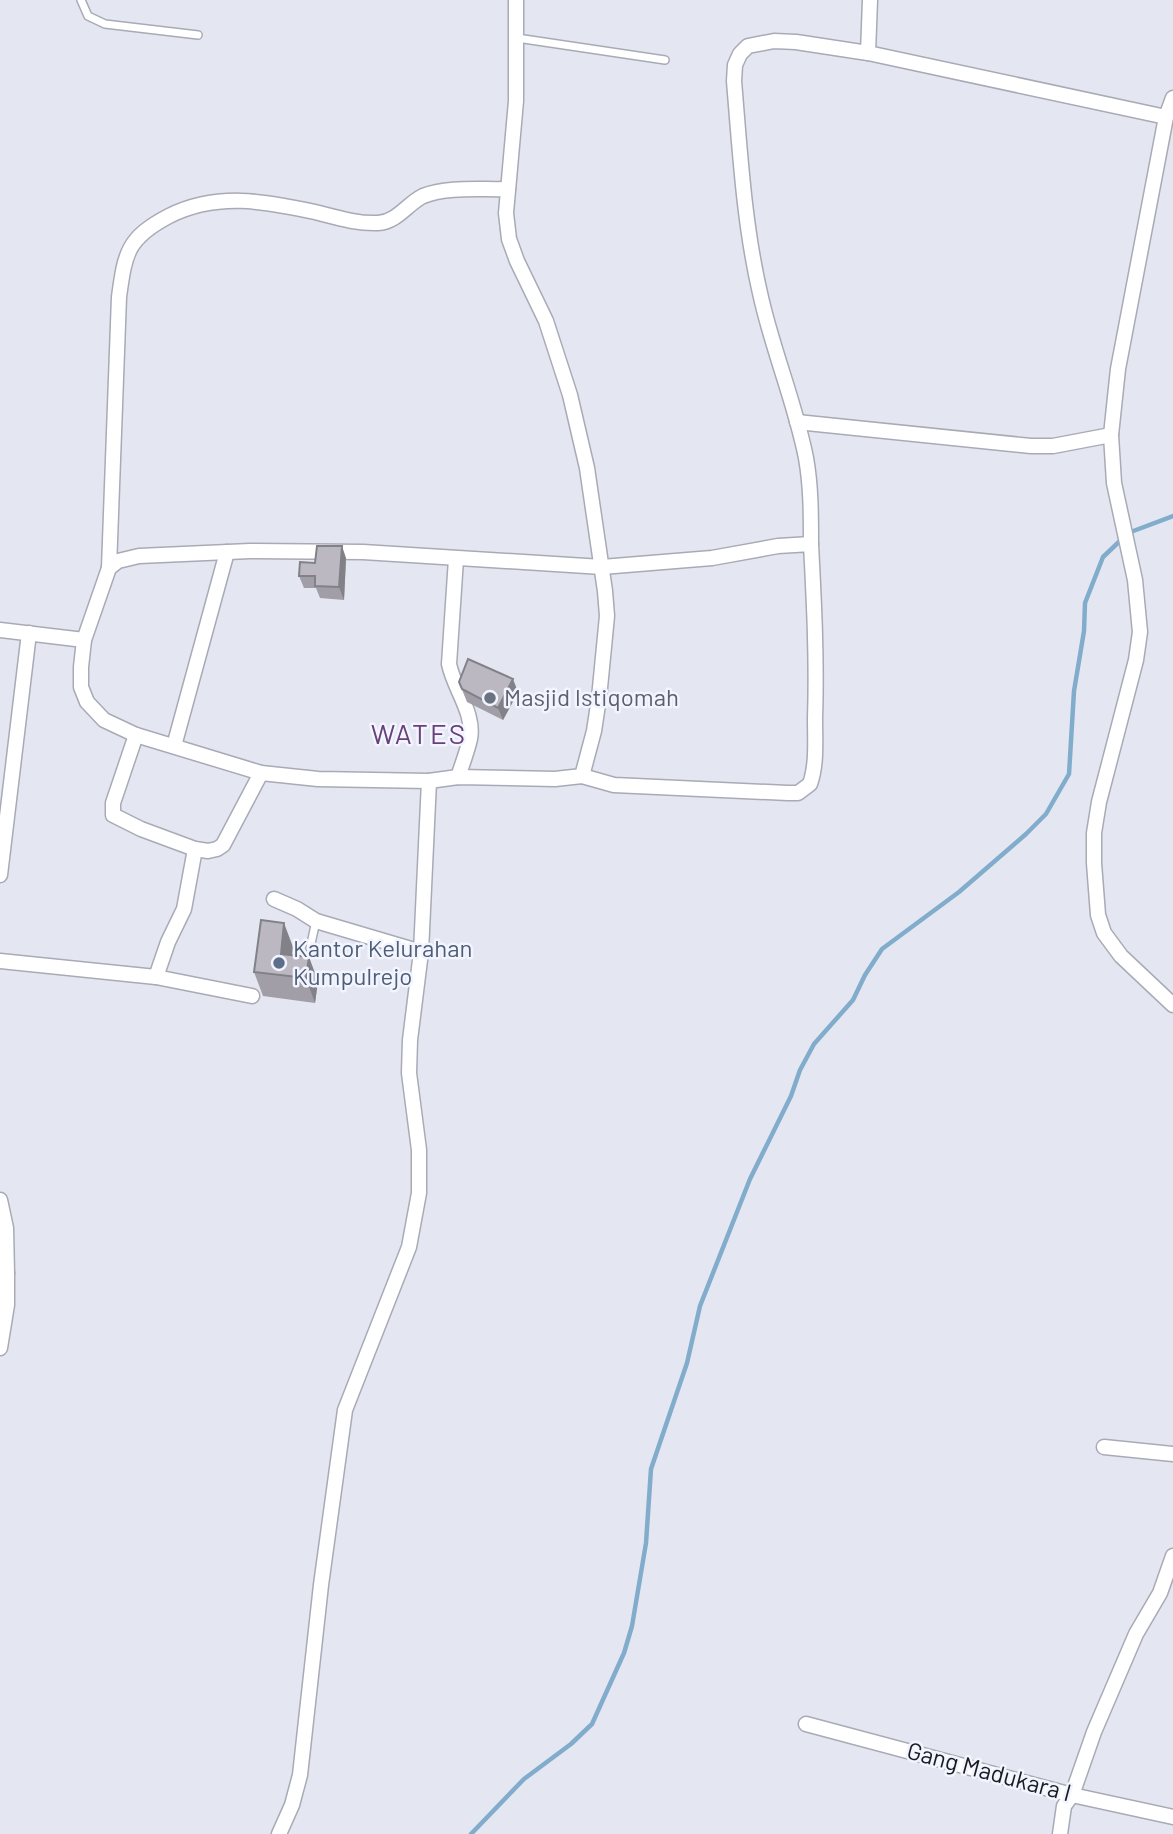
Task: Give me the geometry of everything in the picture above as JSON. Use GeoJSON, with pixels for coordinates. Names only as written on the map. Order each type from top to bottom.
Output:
{"type":"FeatureCollection","features":[{"type":"Feature","properties":{"kind":"street"},"geometry":{"type":"LineString","coordinates":[[516,0],[516,101],[506,213],[509,239],[546,321],[570,395],[587,468],[607,616],[594,731],[582,776]]}},
{"type":"Feature","properties":{"kind":"street"},"geometry":{"type":"LineString","coordinates":[[868,53],[870,0]]}},
{"type":"Feature","properties":{"kind":"street"},"geometry":{"type":"LineString","coordinates":[[508,189],[435,192],[415,201],[397,217],[384,222],[355,221],[248,201],[212,201],[188,206],[149,226],[134,241],[124,261],[121,285],[112,432],[109,568],[84,640],[81,687],[87,702],[104,720],[136,734],[261,773],[318,779],[429,781],[458,777],[555,779],[582,776],[614,785],[798,793],[810,784],[814,764],[816,619],[809,480],[797,422],[771,342],[750,246],[736,107],[735,65],[740,54],[748,46],[774,41],[868,53],[1166,117]]}},
{"type":"Feature","properties":{"kind":"street"},"geometry":{"type":"LineString","coordinates":[[1173,98],[1166,117],[1118,369],[1111,435],[1114,483],[1139,606],[1140,632],[1136,660],[1099,802],[1094,843],[1096,895],[1104,933],[1113,947],[1173,1005]]}},
{"type":"Feature","properties":{"kind":"street"},"geometry":{"type":"LineString","coordinates":[[797,422],[1031,446],[1053,446],[1111,435]]}},
{"type":"Feature","properties":{"kind":"street"},"geometry":{"type":"LineString","coordinates":[[109,568],[118,561],[139,556],[227,552],[363,552],[602,567],[712,558],[778,546],[811,544]]}},
{"type":"Feature","properties":{"kind":"street"},"geometry":{"type":"LineString","coordinates":[[174,746],[227,552]]}},
{"type":"Feature","properties":{"kind":"street"},"geometry":{"type":"LineString","coordinates":[[456,559],[449,664],[468,715],[470,732],[458,777]]}},
{"type":"Feature","properties":{"kind":"street"},"geometry":{"type":"LineString","coordinates":[[0,630],[84,640]]}},
{"type":"Feature","properties":{"kind":"street"},"geometry":{"type":"LineString","coordinates":[[0,875],[5,788],[29,633]]}},
{"type":"Feature","properties":{"kind":"street"},"geometry":{"type":"LineString","coordinates":[[136,734],[113,803],[114,815],[141,829],[195,849],[208,851],[223,845],[261,773]]}},
{"type":"Feature","properties":{"kind":"street"},"geometry":{"type":"LineString","coordinates":[[279,1834],[292,1805],[300,1775],[321,1585],[345,1410],[409,1247],[419,1193],[420,1162],[409,1073],[410,1040],[421,952],[429,781]]}},
{"type":"Feature","properties":{"kind":"street"},"geometry":{"type":"LineString","coordinates":[[156,977],[168,942],[184,909],[195,849]]}},
{"type":"Feature","properties":{"kind":"street"},"geometry":{"type":"LineString","coordinates":[[274,899],[297,909],[316,922],[421,952]]}},
{"type":"Feature","properties":{"kind":"street"},"geometry":{"type":"LineString","coordinates":[[0,961],[156,977],[252,996]]}},
{"type":"Feature","properties":{"kind":"street"},"geometry":{"type":"LineString","coordinates":[[0,1200],[6,1227],[6,1315],[0,1348]]}},
{"type":"Feature","properties":{"kind":"street"},"geometry":{"type":"LineString","coordinates":[[1104,1447],[1173,1454]]}},
{"type":"Feature","properties":{"kind":"street"},"geometry":{"type":"LineString","coordinates":[[1060,1834],[1064,1806],[1072,1795],[1094,1732],[1136,1634],[1168,1588],[1173,1556]]}},
{"type":"Feature","properties":{"kind":"street","name":"Gang Madukara I"},"geometry":{"type":"LineString","coordinates":[[806,1724],[1072,1795],[1173,1816]]}},
{"type":"Feature","properties":{"kind":"lane"},"geometry":{"type":"LineString","coordinates":[[81,0],[88,16],[105,24],[198,35]]}},
{"type":"Feature","properties":{"kind":"lane"},"geometry":{"type":"LineString","coordinates":[[516,38],[665,60]]}},
{"type":"Feature","properties":{"kind":"lane"},"geometry":{"type":"LineString","coordinates":[[310,948],[316,922]]}},
{"type":"Feature","properties":{"kind":"building"},"geometry":{"type":"Polygon","coordinates":[[[317,546],[342,546],[339,587],[315,586],[315,576],[299,576],[300,562],[315,563],[317,546]]]}},
{"type":"Feature","properties":{"kind":"building"},"geometry":{"type":"Polygon","coordinates":[[[468,659],[513,679],[498,708],[462,689],[459,682],[468,659]]]}},
{"type":"Feature","properties":{"kind":"building"},"geometry":{"type":"Polygon","coordinates":[[[261,920],[284,923],[281,954],[309,957],[306,978],[254,972],[261,920]]]}},
{"type":"Feature","properties":{"kind":"waterway"},"geometry":{"type":"LineString","coordinates":[[1128,533],[1173,516]]}},
{"type":"Feature","properties":{"kind":"waterway"},"geometry":{"type":"LineString","coordinates":[[471,1834],[524,1779],[571,1744],[592,1724],[624,1653],[632,1626],[646,1543],[651,1469],[687,1363],[700,1306],[750,1179],[814,1044],[853,1000],[882,949],[959,892],[1046,814],[1069,774],[1074,691],[1084,631],[1085,603],[1103,557],[1122,539]]}},
{"type":"Feature","properties":{"kind":"place","name":"Masjid Istiqomah"},"geometry":{"type":"Point","coordinates":[490,698]}},
{"type":"Feature","properties":{"kind":"place","name":"Kantor Kelurahan Kumpulrejo"},"geometry":{"type":"Point","coordinates":[279,963]}},
{"type":"Feature","properties":{"kind":"district","name":"WATES"},"geometry":{"type":"Point","coordinates":[419,734]}}]}
